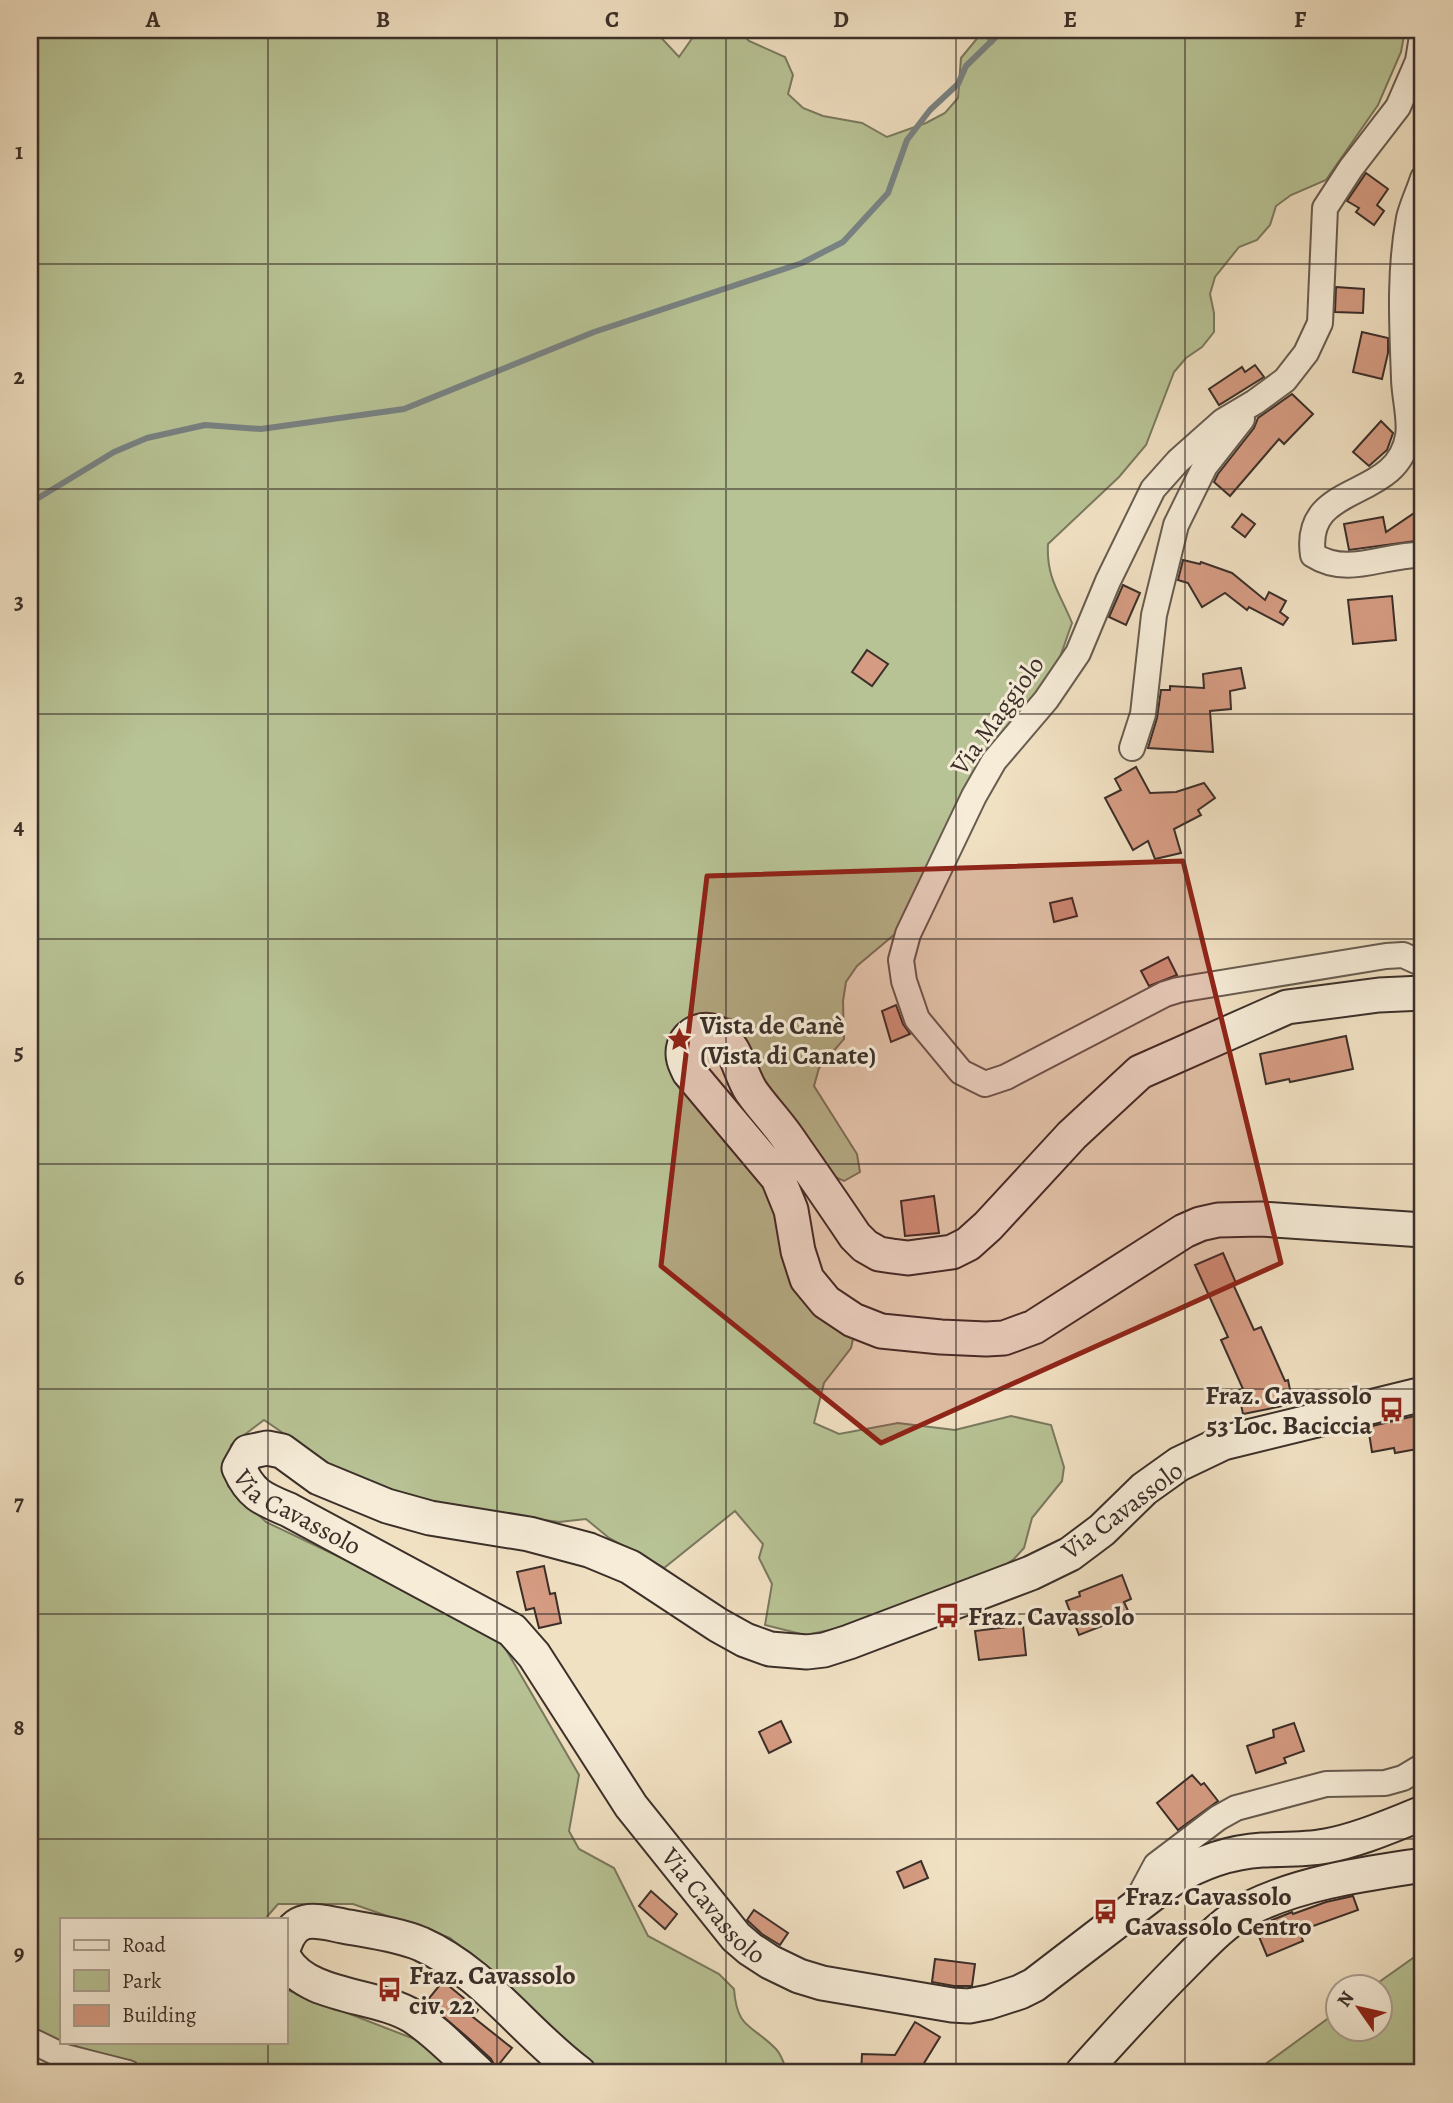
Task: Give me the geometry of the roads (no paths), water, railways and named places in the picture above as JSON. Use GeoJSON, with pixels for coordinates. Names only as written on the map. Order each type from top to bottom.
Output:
{"type":"FeatureCollection","features":[{"type":"Feature","properties":{"kind":"main road"},"geometry":{"type":"LineString","coordinates":[[1423,993],[1379,995],[1287,1007],[1140,1072],[1072,1135],[1009,1205],[968,1244],[953,1252],[908,1258],[879,1254],[855,1236],[785,1134],[747,1085],[735,1053],[718,1033],[710,1030],[699,1031],[689,1038],[683,1056],[689,1072],[778,1178],[787,1198],[807,1279],[827,1302],[853,1320],[881,1331],[941,1338],[986,1339],[1015,1335],[1034,1326],[1184,1231],[1218,1220],[1261,1219],[1423,1230]]}},
{"type":"Feature","properties":{"kind":"main road","name":"Via Cavassolo"},"geometry":{"type":"LineString","coordinates":[[1423,1394],[1223,1443],[1179,1464],[1143,1489],[1102,1530],[1070,1554],[1031,1573],[860,1638],[807,1652],[771,1649],[745,1640],[630,1567],[589,1550],[529,1534],[430,1518],[387,1506],[319,1478],[282,1451],[257,1449],[248,1452],[239,1468],[246,1483],[259,1498],[302,1516],[512,1630],[534,1655],[631,1806],[736,1937],[770,1962],[799,1976],[822,1983],[952,2005],[969,2006],[1006,1997],[1034,1985],[1171,1880],[1195,1866],[1224,1856],[1261,1850],[1327,1846],[1423,1813]]}},
{"type":"Feature","properties":{"kind":"main road"},"geometry":{"type":"LineString","coordinates":[[1082,2073],[1133,2015],[1189,1958],[1228,1923],[1249,1909],[1298,1890],[1423,1865]]}},
{"type":"Feature","properties":{"kind":"main road"},"geometry":{"type":"LineString","coordinates":[[287,1939],[296,1925],[312,1921],[400,1937],[420,1944],[460,1966],[579,2073]]}},
{"type":"Feature","properties":{"kind":"main road"},"geometry":{"type":"LineString","coordinates":[[287,1962],[292,1970],[310,1982],[410,2015],[478,2073]]}},
{"type":"Feature","properties":{"kind":"street","name":"Via Maggiolo"},"geometry":{"type":"LineString","coordinates":[[1423,30],[1418,61],[1398,107],[1351,168],[1325,208],[1320,323],[1306,353],[1286,380],[1223,421],[1178,461],[1153,489],[1108,581],[1078,653],[1046,700],[994,761],[974,796],[908,934],[901,960],[904,981],[917,1019],[961,1072],[985,1084],[1006,1077],[1165,994],[1178,990],[1386,956],[1403,955],[1423,964]]}},
{"type":"Feature","properties":{"kind":"street"},"geometry":{"type":"LineString","coordinates":[[1423,178],[1410,216],[1401,286],[1413,350],[1409,436],[1399,460],[1381,479],[1337,498],[1319,517],[1310,537],[1312,555],[1325,563],[1362,564],[1412,554],[1423,555]]}},
{"type":"Feature","properties":{"kind":"street"},"geometry":{"type":"LineString","coordinates":[[1132,748],[1143,714],[1154,615],[1176,525],[1205,466],[1255,402]]}},
{"type":"Feature","properties":{"kind":"street"},"geometry":{"type":"LineString","coordinates":[[1143,1902],[1141,1893],[1156,1866],[1218,1818],[1236,1808],[1326,1784],[1385,1783],[1403,1778],[1423,1766]]}},
{"type":"Feature","properties":{"kind":"street"},"geometry":{"type":"LineString","coordinates":[[30,2040],[65,2057],[128,2073]]}},
{"type":"Feature","properties":{"kind":"waterway"},"geometry":{"type":"LineString","coordinates":[[988,30],[991,42]]}},
{"type":"Feature","properties":{"kind":"waterway"},"geometry":{"type":"LineString","coordinates":[[30,503],[114,452],[147,438],[205,425],[261,429],[404,409],[594,332],[802,263],[843,242],[888,193],[907,140],[930,110],[958,84],[966,66],[1003,30]]}},
{"type":"Feature","properties":{"kind":"place","name":"Vista de Canè (Vista di Canate)"},"geometry":{"type":"Point","coordinates":[680,1040]}},
{"type":"Feature","properties":{"kind":"place","name":"Fraz. Cavassolo 53 Loc. Baciccia"},"geometry":{"type":"Point","coordinates":[1392,1410]}},
{"type":"Feature","properties":{"kind":"place","name":"Fraz. Cavassolo"},"geometry":{"type":"Point","coordinates":[948,1616]}},
{"type":"Feature","properties":{"kind":"place","name":"Fraz. Cavassolo Cavassolo Centro"},"geometry":{"type":"Point","coordinates":[1105,1911]}},
{"type":"Feature","properties":{"kind":"place","name":"Fraz. Cavassolo civ. 22"},"geometry":{"type":"Point","coordinates":[389,1990]}}]}
